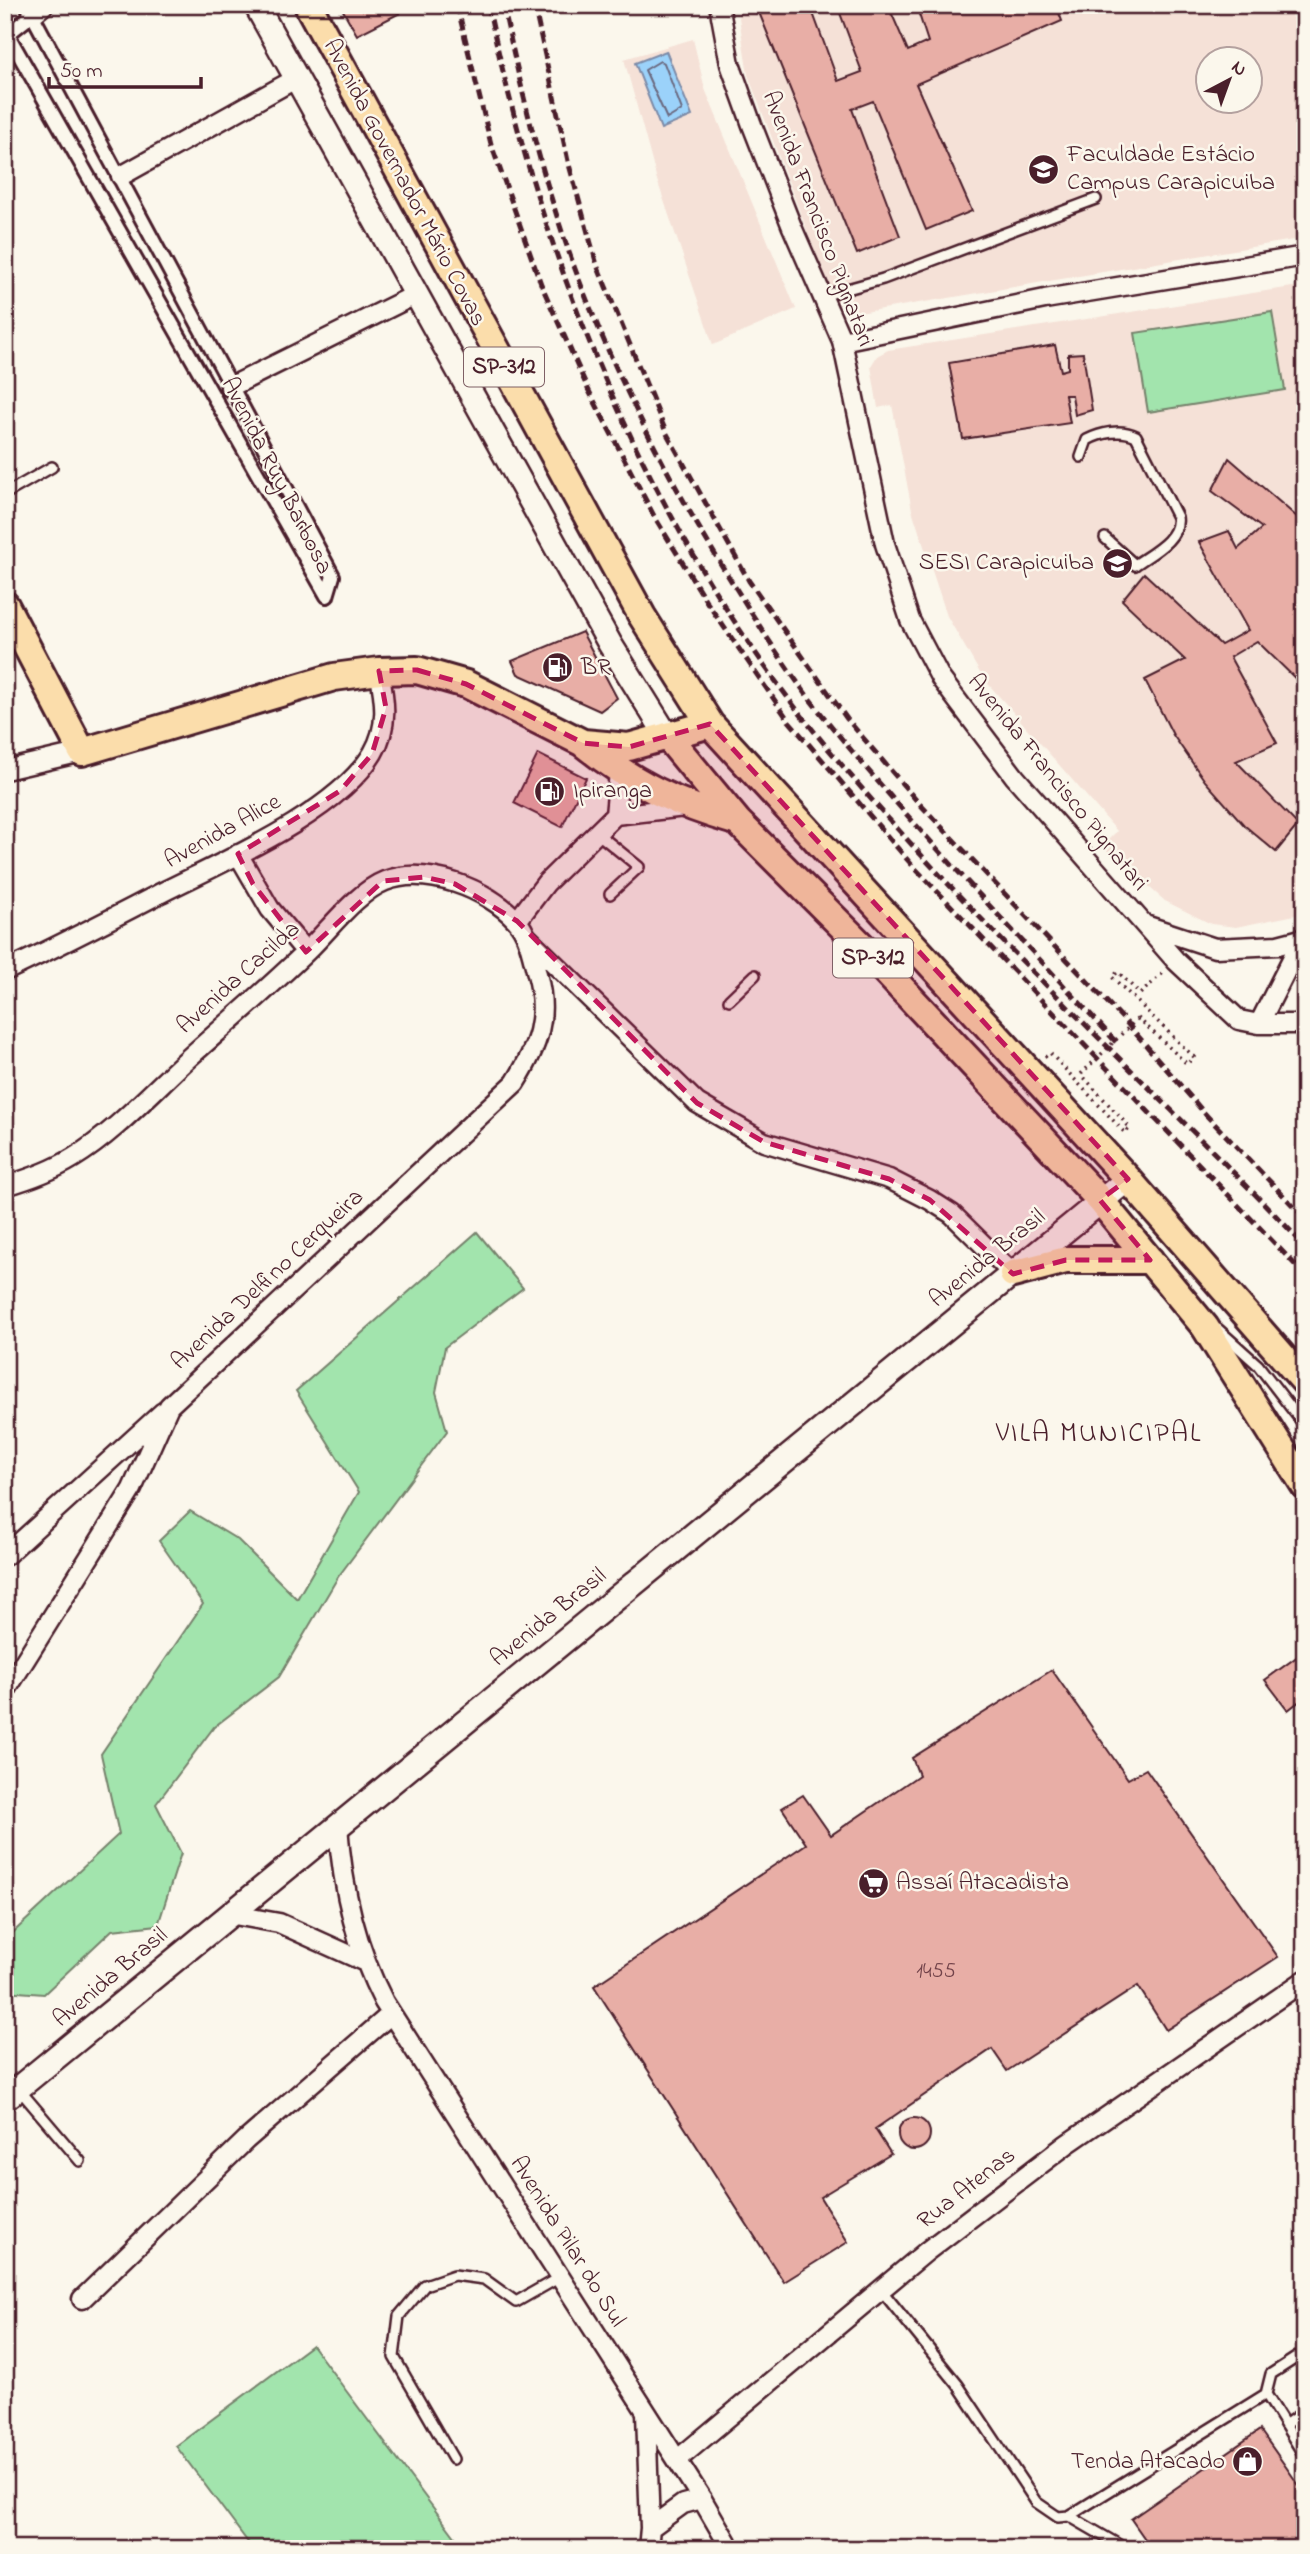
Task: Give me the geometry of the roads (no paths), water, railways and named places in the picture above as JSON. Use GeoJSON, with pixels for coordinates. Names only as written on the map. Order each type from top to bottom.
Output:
{"type":"FeatureCollection","features":[{"type":"Feature","properties":{"kind":"main road","name":"Avenida Governador Mário Covas"},"geometry":{"type":"LineString","coordinates":[[256,5],[610,644],[667,736]]}},
{"type":"Feature","properties":{"kind":"main road","name":"Avenida Governador Mário Covas"},"geometry":{"type":"LineString","coordinates":[[308,5],[635,605],[710,724]]}},
{"type":"Feature","properties":{"kind":"main road"},"geometry":{"type":"LineString","coordinates":[[5,606],[82,752],[334,677],[379,671],[417,670],[466,684],[583,743],[619,772],[685,807],[738,822]]}},
{"type":"Feature","properties":{"kind":"main road"},"geometry":{"type":"LineString","coordinates":[[583,743],[629,747],[710,724]]}},
{"type":"Feature","properties":{"kind":"main road","name":"SP-312"},"geometry":{"type":"LineString","coordinates":[[710,724],[1128,1179],[1305,1382]]}},
{"type":"Feature","properties":{"kind":"main road","name":"SP-312"},"geometry":{"type":"LineString","coordinates":[[667,736],[738,822],[860,944],[1100,1200],[1205,1327],[1305,1486]]}},
{"type":"Feature","properties":{"kind":"main road","name":"Avenida Brasil"},"geometry":{"type":"LineString","coordinates":[[12,2094],[1128,1179]]}},
{"type":"Feature","properties":{"kind":"main road"},"geometry":{"type":"LineString","coordinates":[[1013,1274],[1066,1260],[1150,1260]]}},
{"type":"Feature","properties":{"kind":"street","name":"Avenida Francisco Pignatari"},"geometry":{"type":"LineString","coordinates":[[719,5],[730,64],[752,125],[842,341],[886,544],[910,620],[941,679],[1015,777],[1141,924],[1239,1020],[1259,1024]]}},
{"type":"Feature","properties":{"kind":"street"},"geometry":{"type":"LineString","coordinates":[[6,34],[34,8]]}},
{"type":"Feature","properties":{"kind":"street","name":"Avenida Ruy Barbosa"},"geometry":{"type":"LineString","coordinates":[[6,34],[327,596],[333,576],[230,387],[34,8]]}},
{"type":"Feature","properties":{"kind":"street"},"geometry":{"type":"LineString","coordinates":[[121,176],[297,78]]}},
{"type":"Feature","properties":{"kind":"street"},"geometry":{"type":"LineString","coordinates":[[842,341],[1045,299],[1305,256]]}},
{"type":"Feature","properties":{"kind":"street"},"geometry":{"type":"LineString","coordinates":[[230,387],[415,295]]}},
{"type":"Feature","properties":{"kind":"street","name":"Avenida Alice"},"geometry":{"type":"LineString","coordinates":[[5,971],[238,854],[310,812],[340,791],[361,770],[372,754],[384,726],[386,708],[379,671]]}},
{"type":"Feature","properties":{"kind":"street"},"geometry":{"type":"LineString","coordinates":[[5,770],[82,752]]}},
{"type":"Feature","properties":{"kind":"street"},"geometry":{"type":"LineString","coordinates":[[615,815],[619,772]]}},
{"type":"Feature","properties":{"kind":"street"},"geometry":{"type":"LineString","coordinates":[[517,920],[546,883],[615,815],[685,807]]}},
{"type":"Feature","properties":{"kind":"street"},"geometry":{"type":"LineString","coordinates":[[238,854],[270,909],[306,952]]}},
{"type":"Feature","properties":{"kind":"street","name":"Avenida Cacilda"},"geometry":{"type":"LineString","coordinates":[[5,1186],[47,1173],[89,1146],[306,952],[356,900],[383,881],[402,877],[424,877],[468,888],[494,902],[517,920]]}},
{"type":"Feature","properties":{"kind":"street","name":"Avenida Delfino Cerqueira"},"geometry":{"type":"LineString","coordinates":[[5,1692],[132,1489],[169,1406],[515,1083],[533,1054],[541,1032],[544,1009],[526,937],[517,920]]}},
{"type":"Feature","properties":{"kind":"street"},"geometry":{"type":"LineString","coordinates":[[1141,924],[1216,948],[1249,948],[1303,939]]}},
{"type":"Feature","properties":{"kind":"street"},"geometry":{"type":"LineString","coordinates":[[526,937],[697,1103],[732,1126],[764,1142],[889,1179],[930,1200],[952,1214],[1013,1274]]}},
{"type":"Feature","properties":{"kind":"street"},"geometry":{"type":"LineString","coordinates":[[1303,939],[1259,1024],[1305,1024]]}},
{"type":"Feature","properties":{"kind":"street"},"geometry":{"type":"LineString","coordinates":[[5,1556],[169,1406]]}},
{"type":"Feature","properties":{"kind":"street","name":"Avenida Pilar do Sul"},"geometry":{"type":"LineString","coordinates":[[338,1825],[344,1882],[363,1961],[391,2014],[702,2499],[731,2549]]}},
{"type":"Feature","properties":{"kind":"street"},"geometry":{"type":"LineString","coordinates":[[229,1914],[279,1923],[363,1961]]}},
{"type":"Feature","properties":{"kind":"street","name":"Rua Atenas"},"geometry":{"type":"LineString","coordinates":[[677,2460],[927,2251],[1067,2144],[1305,1980]]}},
{"type":"Feature","properties":{"kind":"street"},"geometry":{"type":"LineString","coordinates":[[82,2299],[246,2140],[391,2014]]}},
{"type":"Feature","properties":{"kind":"street"},"geometry":{"type":"LineString","coordinates":[[646,2413],[650,2528],[648,2549]]}},
{"type":"Feature","properties":{"kind":"street"},"geometry":{"type":"LineString","coordinates":[[650,2528],[683,2504],[702,2499]]}},
{"type":"Feature","properties":{"kind":"lane"},"geometry":{"type":"LineString","coordinates":[[822,296],[883,279],[1096,199]]}},
{"type":"Feature","properties":{"kind":"lane"},"geometry":{"type":"LineString","coordinates":[[1081,457],[1087,440],[1097,435],[1125,432],[1136,436],[1177,517],[1177,530],[1173,536],[1135,565],[1105,538]]}},
{"type":"Feature","properties":{"kind":"lane"},"geometry":{"type":"LineString","coordinates":[[5,494],[52,467]]}},
{"type":"Feature","properties":{"kind":"lane"},"geometry":{"type":"LineString","coordinates":[[597,833],[639,867],[610,894]]}},
{"type":"Feature","properties":{"kind":"lane"},"geometry":{"type":"LineString","coordinates":[[729,1000],[755,975]]}},
{"type":"Feature","properties":{"kind":"lane"},"geometry":{"type":"LineString","coordinates":[[1173,1288],[1258,1365],[1305,1426]]}},
{"type":"Feature","properties":{"kind":"lane"},"geometry":{"type":"LineString","coordinates":[[12,2094],[80,2161]]}},
{"type":"Feature","properties":{"kind":"lane"},"geometry":{"type":"LineString","coordinates":[[453,2459],[394,2357],[399,2316],[425,2285],[454,2275],[484,2278],[516,2302],[560,2277]]}},
{"type":"Feature","properties":{"kind":"lane"},"geometry":{"type":"LineString","coordinates":[[882,2291],[958,2385],[1036,2502],[1058,2517],[1069,2516],[1266,2394]]}},
{"type":"Feature","properties":{"kind":"lane"},"geometry":{"type":"LineString","coordinates":[[1305,2352],[1270,2374],[1266,2394],[1305,2457]]}},
{"type":"Feature","properties":{"kind":"lane"},"geometry":{"type":"LineString","coordinates":[[1285,2425],[1305,2412]]}},
{"type":"Feature","properties":{"kind":"lane"},"geometry":{"type":"LineString","coordinates":[[1069,2516],[1126,2549]]}},
{"type":"Feature","properties":{"kind":"water"},"geometry":{"type":"Polygon","coordinates":[[[666,51],[692,116],[661,129],[635,63],[666,51]]]}},
{"type":"Feature","properties":{"kind":"railway"},"geometry":{"type":"LineString","coordinates":[[457,5],[491,144],[541,284],[588,389],[654,516],[708,604],[789,721],[912,865],[1305,1275]]}},
{"type":"Feature","properties":{"kind":"railway"},"geometry":{"type":"LineString","coordinates":[[488,5],[511,105],[540,204],[573,301],[612,396],[657,489],[707,578],[764,664],[826,746],[882,812],[1000,938],[1305,1246]]}},
{"type":"Feature","properties":{"kind":"railway"},"geometry":{"type":"LineString","coordinates":[[503,5],[538,152],[585,295],[636,409],[715,555],[780,657],[828,722],[933,844],[1116,1042]]}},
{"type":"Feature","properties":{"kind":"railway"},"geometry":{"type":"LineString","coordinates":[[534,5],[568,161],[597,265],[666,432],[749,581],[847,719],[917,801],[1125,1021],[1207,1116],[1305,1218]]}},
{"type":"Feature","properties":{"kind":"place","name":"Faculdade Estácio Campus Carapicuiba"},"geometry":{"type":"Point","coordinates":[1044,169]}},
{"type":"Feature","properties":{"kind":"place","name":"SESI Carapicuiba"},"geometry":{"type":"Point","coordinates":[1117,563]}},
{"type":"Feature","properties":{"kind":"place","name":"BR"},"geometry":{"type":"Point","coordinates":[558,668]}},
{"type":"Feature","properties":{"kind":"place","name":"Ipiranga"},"geometry":{"type":"Point","coordinates":[550,791]}},
{"type":"Feature","properties":{"kind":"place","name":"Assaí Atacadista"},"geometry":{"type":"Point","coordinates":[873,1883]}},
{"type":"Feature","properties":{"kind":"place","name":"Tenda Atacado"},"geometry":{"type":"Point","coordinates":[1248,2462]}},
{"type":"Feature","properties":{"kind":"district","name":"VILA MUNICIPAL"},"geometry":{"type":"Point","coordinates":[1099,1434]}}]}
